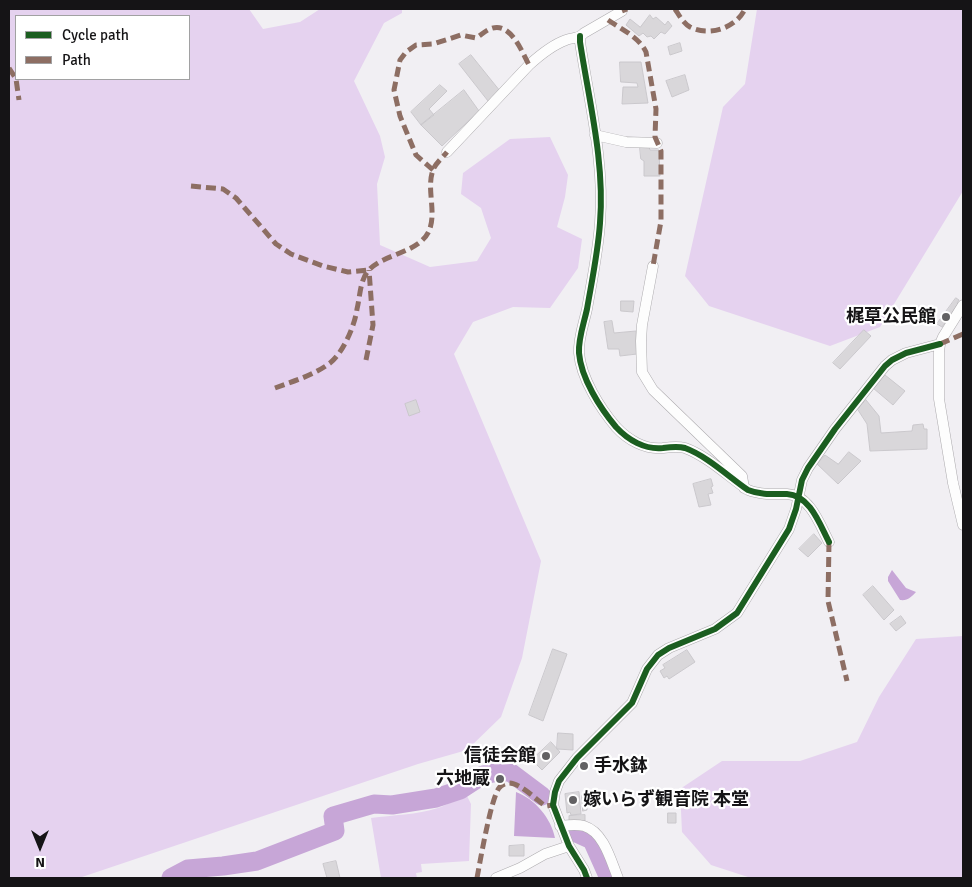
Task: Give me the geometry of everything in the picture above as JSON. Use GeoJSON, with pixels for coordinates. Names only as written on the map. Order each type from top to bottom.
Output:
{"type":"FeatureCollection","features":[{"type":"Feature","properties":{"kind":"street"},"geometry":{"type":"LineString","coordinates":[[447,152],[529,64],[544,52],[566,40],[580,36],[622,11],[622,9]]}},
{"type":"Feature","properties":{"kind":"street"},"geometry":{"type":"LineString","coordinates":[[580,36],[595,135],[600,176],[601,207],[595,268],[579,347],[584,376],[596,398],[617,427],[631,439],[643,446],[652,448],[685,448],[699,455],[744,488],[754,493],[799,496],[811,510],[829,542]]}},
{"type":"Feature","properties":{"kind":"street"},"geometry":{"type":"LineString","coordinates":[[595,135],[626,142],[656,142]]}},
{"type":"Feature","properties":{"kind":"street"},"geometry":{"type":"LineString","coordinates":[[653,266],[642,325],[641,342],[644,377],[653,390],[742,476],[744,488]]}},
{"type":"Feature","properties":{"kind":"street"},"geometry":{"type":"LineString","coordinates":[[963,305],[940,344],[939,399],[953,483],[963,524]]}},
{"type":"Feature","properties":{"kind":"street"},"geometry":{"type":"LineString","coordinates":[[587,878],[569,846],[553,805],[559,781],[566,770],[632,703],[647,669],[658,655],[669,648],[714,629],[737,613],[793,520],[802,480],[808,468],[874,378],[892,360],[906,353],[940,344]]}},
{"type":"Feature","properties":{"kind":"street"},"geometry":{"type":"LineString","coordinates":[[560,826],[584,825],[592,830],[602,840],[618,878]]}},
{"type":"Feature","properties":{"kind":"street"},"geometry":{"type":"LineString","coordinates":[[496,878],[520,868],[545,854],[569,846]]}},
{"type":"Feature","properties":{"kind":"shaded area"},"geometry":{"type":"Polygon","coordinates":[[[9,9],[249,9],[263,29],[300,22],[320,9],[402,9],[402,13],[384,23],[354,81],[380,136],[385,157],[377,184],[380,245],[430,267],[477,261],[491,238],[481,208],[461,194],[463,173],[510,139],[550,137],[568,175],[565,197],[557,227],[582,239],[578,268],[550,308],[513,307],[473,322],[454,354],[541,561],[522,658],[501,717],[467,750],[418,764],[79,878],[9,878],[9,9]]]}},
{"type":"Feature","properties":{"kind":"shaded area"},"geometry":{"type":"Polygon","coordinates":[[[757,9],[963,9],[963,191],[880,327],[830,346],[709,306],[685,276],[723,107],[745,84],[757,9]]]}},
{"type":"Feature","properties":{"kind":"shaded area"},"geometry":{"type":"Polygon","coordinates":[[[892,570],[906,588],[916,592],[909,598],[900,600],[888,581],[892,570]]]}},
{"type":"Feature","properties":{"kind":"shaded area"},"geometry":{"type":"Polygon","coordinates":[[[963,636],[963,878],[751,878],[711,865],[682,832],[680,789],[722,761],[800,761],[857,742],[879,697],[916,639],[963,636]]]}},
{"type":"Feature","properties":{"kind":"shaded area"},"geometry":{"type":"Polygon","coordinates":[[[516,792],[536,804],[550,823],[555,838],[514,836],[516,792]]]}},
{"type":"Feature","properties":{"kind":"shaded area"},"geometry":{"type":"Polygon","coordinates":[[[467,796],[471,804],[469,861],[421,864],[422,872],[416,873],[417,878],[381,878],[371,818],[430,810],[467,796]]]}},
{"type":"Feature","properties":{"kind":"building"},"geometry":{"type":"Polygon","coordinates":[[[650,15],[653,19],[656,17],[665,25],[668,21],[672,26],[665,34],[661,32],[654,39],[651,36],[647,37],[643,33],[639,36],[626,25],[630,19],[640,27],[650,15]]]}},
{"type":"Feature","properties":{"kind":"building"},"geometry":{"type":"Polygon","coordinates":[[[680,43],[682,51],[670,55],[668,47],[680,43]]]}},
{"type":"Feature","properties":{"kind":"building"},"geometry":{"type":"Polygon","coordinates":[[[471,55],[500,91],[488,101],[459,64],[471,55]]]}},
{"type":"Feature","properties":{"kind":"building"},"geometry":{"type":"Polygon","coordinates":[[[620,62],[641,62],[648,103],[622,104],[623,87],[638,87],[637,83],[621,82],[620,62]]]}},
{"type":"Feature","properties":{"kind":"building"},"geometry":{"type":"Polygon","coordinates":[[[685,75],[689,90],[672,97],[666,81],[685,75]]]}},
{"type":"Feature","properties":{"kind":"building"},"geometry":{"type":"Polygon","coordinates":[[[440,85],[447,91],[429,109],[434,115],[421,125],[411,112],[440,85]]]}},
{"type":"Feature","properties":{"kind":"building"},"geometry":{"type":"Polygon","coordinates":[[[464,90],[479,111],[442,146],[421,125],[464,90]]]}},
{"type":"Feature","properties":{"kind":"building"},"geometry":{"type":"Polygon","coordinates":[[[640,147],[659,150],[660,176],[644,176],[644,161],[641,159],[640,147]]]}},
{"type":"Feature","properties":{"kind":"building"},"geometry":{"type":"Polygon","coordinates":[[[956,298],[959,300],[958,304],[942,327],[937,324],[956,298]]]}},
{"type":"Feature","properties":{"kind":"building"},"geometry":{"type":"Polygon","coordinates":[[[621,301],[634,301],[633,312],[621,311],[621,301]]]}},
{"type":"Feature","properties":{"kind":"building"},"geometry":{"type":"Polygon","coordinates":[[[612,321],[614,333],[636,331],[637,354],[620,356],[619,349],[608,349],[604,322],[612,321]]]}},
{"type":"Feature","properties":{"kind":"building"},"geometry":{"type":"Polygon","coordinates":[[[864,330],[871,336],[840,369],[833,363],[864,330]]]}},
{"type":"Feature","properties":{"kind":"building"},"geometry":{"type":"Polygon","coordinates":[[[885,375],[905,391],[893,405],[873,388],[885,375]]]}},
{"type":"Feature","properties":{"kind":"building"},"geometry":{"type":"Polygon","coordinates":[[[416,400],[420,412],[409,416],[405,404],[416,400]]]}},
{"type":"Feature","properties":{"kind":"building"},"geometry":{"type":"Polygon","coordinates":[[[866,400],[879,416],[881,433],[912,431],[913,425],[923,424],[924,429],[927,429],[927,449],[870,451],[867,424],[858,410],[866,400]]]}},
{"type":"Feature","properties":{"kind":"building"},"geometry":{"type":"Polygon","coordinates":[[[849,452],[861,461],[838,484],[817,464],[825,455],[838,464],[849,452]]]}},
{"type":"Feature","properties":{"kind":"building"},"geometry":{"type":"Polygon","coordinates":[[[711,479],[713,493],[708,494],[711,505],[699,507],[693,484],[711,479]]]}},
{"type":"Feature","properties":{"kind":"building"},"geometry":{"type":"Polygon","coordinates":[[[814,534],[822,543],[808,557],[799,549],[814,534]]]}},
{"type":"Feature","properties":{"kind":"building"},"geometry":{"type":"Polygon","coordinates":[[[873,586],[894,610],[884,620],[863,595],[873,586]]]}},
{"type":"Feature","properties":{"kind":"building"},"geometry":{"type":"Polygon","coordinates":[[[901,616],[906,623],[896,631],[890,624],[901,616]]]}},
{"type":"Feature","properties":{"kind":"building"},"geometry":{"type":"Polygon","coordinates":[[[553,649],[567,654],[543,721],[529,715],[553,649]]]}},
{"type":"Feature","properties":{"kind":"building"},"geometry":{"type":"Polygon","coordinates":[[[687,650],[695,662],[669,679],[667,676],[664,678],[660,671],[665,668],[663,665],[687,650]]]}},
{"type":"Feature","properties":{"kind":"building"},"geometry":{"type":"Polygon","coordinates":[[[558,733],[573,734],[573,750],[557,749],[558,733]]]}},
{"type":"Feature","properties":{"kind":"building","name":"信徒会館"},"geometry":{"type":"Polygon","coordinates":[[[551,742],[560,752],[542,770],[532,760],[551,742]]]}},
{"type":"Feature","properties":{"kind":"building","name":"嫁いらず観音院 本堂"},"geometry":{"type":"Polygon","coordinates":[[[579,792],[581,814],[571,815],[570,812],[567,813],[565,794],[579,792]]]}},
{"type":"Feature","properties":{"kind":"building"},"geometry":{"type":"Polygon","coordinates":[[[582,795],[586,795],[587,810],[583,811],[582,795]]]}},
{"type":"Feature","properties":{"kind":"building"},"geometry":{"type":"Polygon","coordinates":[[[668,813],[676,813],[676,823],[668,823],[668,813]]]}},
{"type":"Feature","properties":{"kind":"building"},"geometry":{"type":"Polygon","coordinates":[[[585,815],[585,821],[569,821],[569,816],[585,815]]]}},
{"type":"Feature","properties":{"kind":"building"},"geometry":{"type":"Polygon","coordinates":[[[524,845],[524,856],[509,856],[509,846],[524,845]]]}},
{"type":"Feature","properties":{"kind":"building"},"geometry":{"type":"Polygon","coordinates":[[[336,861],[340,878],[327,878],[323,864],[336,861]]]}},
{"type":"Feature","properties":{"kind":"waterway"},"geometry":{"type":"LineString","coordinates":[[171,878],[188,869],[257,861],[335,831],[333,816],[374,804],[392,805],[436,798],[460,790],[483,775],[510,772],[542,796]]}},
{"type":"Feature","properties":{"kind":"waterway"},"geometry":{"type":"LineString","coordinates":[[570,830],[592,840],[609,878]]}},
{"type":"Feature","properties":{"kind":"marked path"},"geometry":{"type":"LineString","coordinates":[[622,11],[627,9]]}},
{"type":"Feature","properties":{"kind":"marked path"},"geometry":{"type":"LineString","coordinates":[[675,9],[681,19],[690,27],[705,31],[713,31],[729,26],[741,16],[745,9]]}},
{"type":"Feature","properties":{"kind":"marked path"},"geometry":{"type":"LineString","coordinates":[[608,20],[639,42],[646,52],[656,109],[655,137],[661,151],[661,221],[653,266]]}},
{"type":"Feature","properties":{"kind":"marked path"},"geometry":{"type":"LineString","coordinates":[[433,170],[416,155],[400,116],[394,90],[400,60],[406,52],[416,45],[433,44],[461,35],[476,38],[488,30],[497,27],[509,33],[519,46],[529,65]]}},
{"type":"Feature","properties":{"kind":"marked path"},"geometry":{"type":"LineString","coordinates":[[9,68],[15,77]]}},
{"type":"Feature","properties":{"kind":"marked path"},"geometry":{"type":"LineString","coordinates":[[16,80],[19,100]]}},
{"type":"Feature","properties":{"kind":"marked path"},"geometry":{"type":"LineString","coordinates":[[275,388],[311,374],[335,358],[344,346],[351,330],[356,316],[362,283],[366,274],[383,260],[409,249],[424,238],[429,231],[432,216],[431,177],[437,163],[447,152]]}},
{"type":"Feature","properties":{"kind":"marked path"},"geometry":{"type":"LineString","coordinates":[[191,186],[223,189],[236,198],[276,244],[291,254],[323,266],[348,272],[369,270]]}},
{"type":"Feature","properties":{"kind":"marked path"},"geometry":{"type":"LineString","coordinates":[[366,360],[373,325],[369,270]]}},
{"type":"Feature","properties":{"kind":"marked path"},"geometry":{"type":"LineString","coordinates":[[940,344],[963,334]]}},
{"type":"Feature","properties":{"kind":"marked path"},"geometry":{"type":"LineString","coordinates":[[829,542],[828,601],[847,681]]}},
{"type":"Feature","properties":{"kind":"marked path"},"geometry":{"type":"LineString","coordinates":[[477,878],[489,817],[496,794],[502,785],[506,783],[513,784],[523,789],[545,806],[553,805]]}},
{"type":"Feature","properties":{"kind":"cycle path"},"geometry":{"type":"LineString","coordinates":[[580,36],[598,155],[601,200],[596,255],[579,348],[583,372],[587,382],[598,402],[616,427],[631,440],[643,446],[656,448],[685,448],[718,467],[748,490],[795,496],[808,505],[829,542]]}},
{"type":"Feature","properties":{"kind":"cycle path"},"geometry":{"type":"LineString","coordinates":[[587,878],[569,846],[553,805],[559,781],[577,758],[632,703],[647,669],[658,655],[669,648],[715,629],[737,613],[789,529],[796,509],[802,480],[808,468],[835,429],[885,366],[906,353],[940,344]]}},
{"type":"Feature","properties":{"kind":"place","name":"梶草公民館"},"geometry":{"type":"Point","coordinates":[946,317]}},
{"type":"Feature","properties":{"kind":"place","name":"信徒会館"},"geometry":{"type":"Point","coordinates":[546,756]}},
{"type":"Feature","properties":{"kind":"place","name":"手水鉢"},"geometry":{"type":"Point","coordinates":[584,766]}},
{"type":"Feature","properties":{"kind":"place","name":"六地蔵"},"geometry":{"type":"Point","coordinates":[500,779]}},
{"type":"Feature","properties":{"kind":"place","name":"嫁いらず観音院 本堂"},"geometry":{"type":"Point","coordinates":[573,800]}}]}
